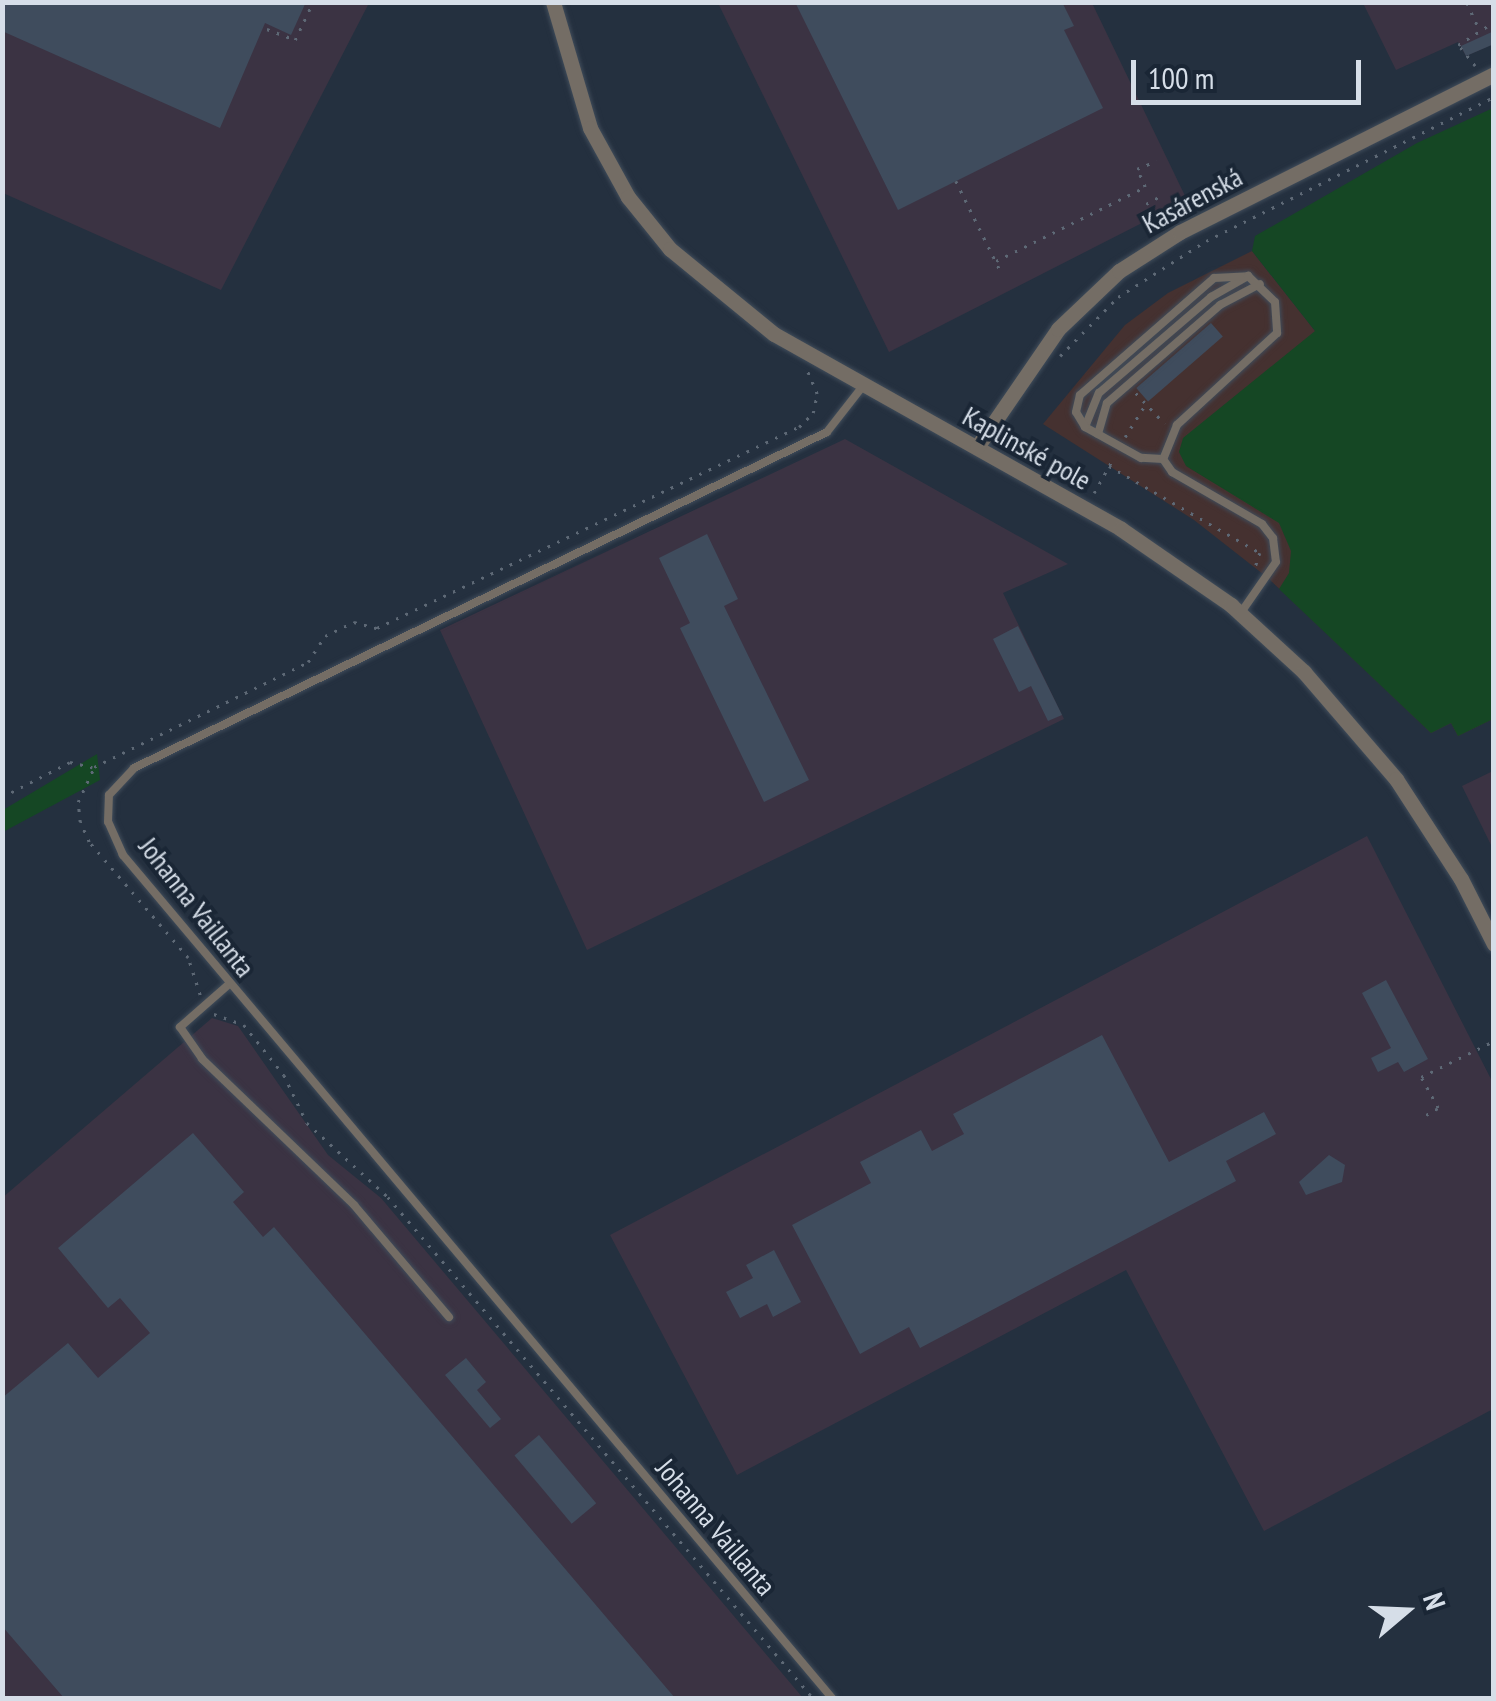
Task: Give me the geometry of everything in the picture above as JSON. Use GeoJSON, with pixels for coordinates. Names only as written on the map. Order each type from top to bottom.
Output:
{"type":"FeatureCollection","features":[{"type":"Feature","properties":{"kind":"street","name":"Kaplinské pole"},"geometry":{"type":"LineString","coordinates":[[553,2],[575,93],[628,196],[711,288],[814,358],[1121,529],[1240,614],[1327,696],[1396,779],[1461,879],[1494,944]]}},
{"type":"Feature","properties":{"kind":"street","name":"Kasárenská"},"geometry":{"type":"LineString","coordinates":[[977,447],[1058,329],[1119,271],[1180,232],[1494,74]]}},
{"type":"Feature","properties":{"kind":"lane"},"geometry":{"type":"LineString","coordinates":[[1085,427],[1099,394],[1210,297],[1248,276]]}},
{"type":"Feature","properties":{"kind":"lane"},"geometry":{"type":"LineString","coordinates":[[1248,276],[1275,302],[1277,333],[1173,430],[1163,459],[1142,458],[1085,427],[1077,404],[1091,384],[1214,278],[1248,276]]}},
{"type":"Feature","properties":{"kind":"lane"},"geometry":{"type":"LineString","coordinates":[[1098,434],[1107,403],[1220,305],[1260,284]]}},
{"type":"Feature","properties":{"kind":"lane","name":"Johanna Vaillanta"},"geometry":{"type":"LineString","coordinates":[[832,1698],[228,985],[116,838],[109,795],[134,768],[828,432],[863,386]]}},
{"type":"Feature","properties":{"kind":"lane"},"geometry":{"type":"LineString","coordinates":[[1163,459],[1172,472],[1262,524],[1274,538],[1276,562],[1240,614]]}},
{"type":"Feature","properties":{"kind":"lane"},"geometry":{"type":"LineString","coordinates":[[228,985],[180,1026],[202,1059],[354,1205],[449,1318]]}},
{"type":"Feature","properties":{"kind":"path"},"geometry":{"type":"LineString","coordinates":[[267,29],[295,40],[313,2]]}},
{"type":"Feature","properties":{"kind":"path"},"geometry":{"type":"LineString","coordinates":[[1468,4],[1481,32]]}},
{"type":"Feature","properties":{"kind":"path"},"geometry":{"type":"LineString","coordinates":[[1477,67],[1458,45],[1494,22]]}},
{"type":"Feature","properties":{"kind":"path"},"geometry":{"type":"LineString","coordinates":[[1058,358],[1118,297],[1190,251],[1494,98]]}},
{"type":"Feature","properties":{"kind":"path"},"geometry":{"type":"LineString","coordinates":[[996,261],[1146,186],[1137,169],[1156,161]]}},
{"type":"Feature","properties":{"kind":"path"},"geometry":{"type":"LineString","coordinates":[[956,181],[1002,274]]}},
{"type":"Feature","properties":{"kind":"path"},"geometry":{"type":"LineString","coordinates":[[1146,204],[1162,195]]}},
{"type":"Feature","properties":{"kind":"path"},"geometry":{"type":"LineString","coordinates":[[2,797],[70,762],[94,767],[308,662],[325,636],[354,622],[377,628],[799,427],[813,413],[817,394],[805,374],[814,358]]}},
{"type":"Feature","properties":{"kind":"path"},"geometry":{"type":"LineString","coordinates":[[1128,385],[1173,430]]}},
{"type":"Feature","properties":{"kind":"path"},"geometry":{"type":"LineString","coordinates":[[1094,493],[1108,468],[1260,554],[1254,570]]}},
{"type":"Feature","properties":{"kind":"path"},"geometry":{"type":"LineString","coordinates":[[94,767],[78,802],[89,842],[188,958],[193,988],[217,1018],[244,1024],[284,1075],[307,1123],[388,1197],[812,1698]]}},
{"type":"Feature","properties":{"kind":"path"},"geometry":{"type":"LineString","coordinates":[[1426,1115],[1438,1108],[1422,1077],[1494,1040]]}},
{"type":"Feature","properties":{"kind":"shaded area"},"geometry":{"type":"Polygon","coordinates":[[[3,3],[369,3],[221,290],[3,193],[3,3]]]}},
{"type":"Feature","properties":{"kind":"shaded area"},"geometry":{"type":"Polygon","coordinates":[[[718,3],[1092,3],[1187,200],[889,352],[718,3]]]}},
{"type":"Feature","properties":{"kind":"shaded area"},"geometry":{"type":"Polygon","coordinates":[[[1363,3],[1493,3],[1493,44],[1466,56],[1458,42],[1396,70],[1363,3]]]}},
{"type":"Feature","properties":{"kind":"shaded area"},"geometry":{"type":"Polygon","coordinates":[[[1252,251],[1493,557],[1493,719],[1458,736],[1451,723],[1431,733],[1268,578],[1194,520],[1043,424],[1125,325],[1168,293],[1252,251]]]}},
{"type":"Feature","properties":{"kind":"shaded area"},"geometry":{"type":"Polygon","coordinates":[[[845,439],[1068,564],[1003,593],[1064,719],[587,950],[440,630],[845,439]]]}},
{"type":"Feature","properties":{"kind":"shaded area"},"geometry":{"type":"Polygon","coordinates":[[[1493,771],[1493,849],[1462,786],[1493,771]]]}},
{"type":"Feature","properties":{"kind":"shaded area"},"geometry":{"type":"Polygon","coordinates":[[[1367,836],[1493,1083],[1493,1409],[1264,1531],[1126,1270],[737,1475],[610,1235],[1367,836]]]}},
{"type":"Feature","properties":{"kind":"shaded area"},"geometry":{"type":"Polygon","coordinates":[[[212,1018],[238,1026],[328,1155],[381,1198],[803,1698],[3,1698],[2,1198],[212,1018]]]}},
{"type":"Feature","properties":{"kind":"green space"},"geometry":{"type":"Polygon","coordinates":[[[1493,108],[1493,719],[1458,736],[1451,723],[1431,733],[1279,589],[1289,573],[1291,551],[1279,523],[1186,466],[1179,452],[1183,438],[1315,331],[1252,251],[1255,236],[1417,143],[1493,108]]]}},
{"type":"Feature","properties":{"kind":"green space"},"geometry":{"type":"Polygon","coordinates":[[[97,754],[100,780],[3,832],[3,810],[97,754]]]}},
{"type":"Feature","properties":{"kind":"building"},"geometry":{"type":"Polygon","coordinates":[[[2,2],[306,2],[291,35],[265,23],[220,128],[2,31],[2,2]]]}},
{"type":"Feature","properties":{"kind":"building"},"geometry":{"type":"Polygon","coordinates":[[[795,2],[1062,2],[1074,26],[1064,30],[1103,108],[898,210],[795,2]]]}},
{"type":"Feature","properties":{"kind":"building"},"geometry":{"type":"Polygon","coordinates":[[[1494,31],[1494,44],[1466,56],[1461,46],[1494,31]]]}},
{"type":"Feature","properties":{"kind":"building"},"geometry":{"type":"Polygon","coordinates":[[[1211,323],[1223,337],[1148,402],[1136,388],[1211,323]]]}},
{"type":"Feature","properties":{"kind":"building"},"geometry":{"type":"Polygon","coordinates":[[[707,534],[738,599],[724,606],[809,780],[764,802],[680,628],[690,623],[659,558],[707,534]]]}},
{"type":"Feature","properties":{"kind":"building"},"geometry":{"type":"Polygon","coordinates":[[[1018,626],[1062,715],[1048,721],[1031,686],[1019,692],[993,639],[1018,626]]]}},
{"type":"Feature","properties":{"kind":"building"},"geometry":{"type":"Polygon","coordinates":[[[1386,980],[1428,1059],[1404,1072],[1398,1062],[1378,1072],[1371,1058],[1391,1048],[1362,993],[1386,980]]]}},
{"type":"Feature","properties":{"kind":"building"},"geometry":{"type":"Polygon","coordinates":[[[1102,1035],[1169,1162],[1264,1112],[1276,1134],[1226,1161],[1236,1181],[920,1348],[909,1327],[860,1354],[792,1225],[871,1183],[860,1162],[921,1130],[932,1151],[964,1134],[953,1114],[1102,1035]]]}},
{"type":"Feature","properties":{"kind":"building"},"geometry":{"type":"Polygon","coordinates":[[[193,1133],[244,1192],[233,1202],[263,1237],[274,1227],[675,1698],[64,1698],[2,1626],[2,1398],[68,1343],[98,1378],[150,1333],[120,1298],[108,1308],[58,1248],[193,1133]]]}},
{"type":"Feature","properties":{"kind":"building"},"geometry":{"type":"Polygon","coordinates":[[[1329,1155],[1345,1165],[1342,1182],[1306,1195],[1299,1182],[1329,1155]]]}},
{"type":"Feature","properties":{"kind":"building"},"geometry":{"type":"Polygon","coordinates":[[[774,1250],[801,1302],[773,1317],[767,1304],[740,1318],[726,1292],[753,1278],[746,1265],[774,1250]]]}},
{"type":"Feature","properties":{"kind":"building"},"geometry":{"type":"Polygon","coordinates":[[[466,1358],[486,1382],[477,1390],[501,1419],[490,1428],[445,1375],[466,1358]]]}},
{"type":"Feature","properties":{"kind":"building"},"geometry":{"type":"Polygon","coordinates":[[[539,1435],[596,1503],[572,1524],[514,1456],[539,1435]]]}}]}
